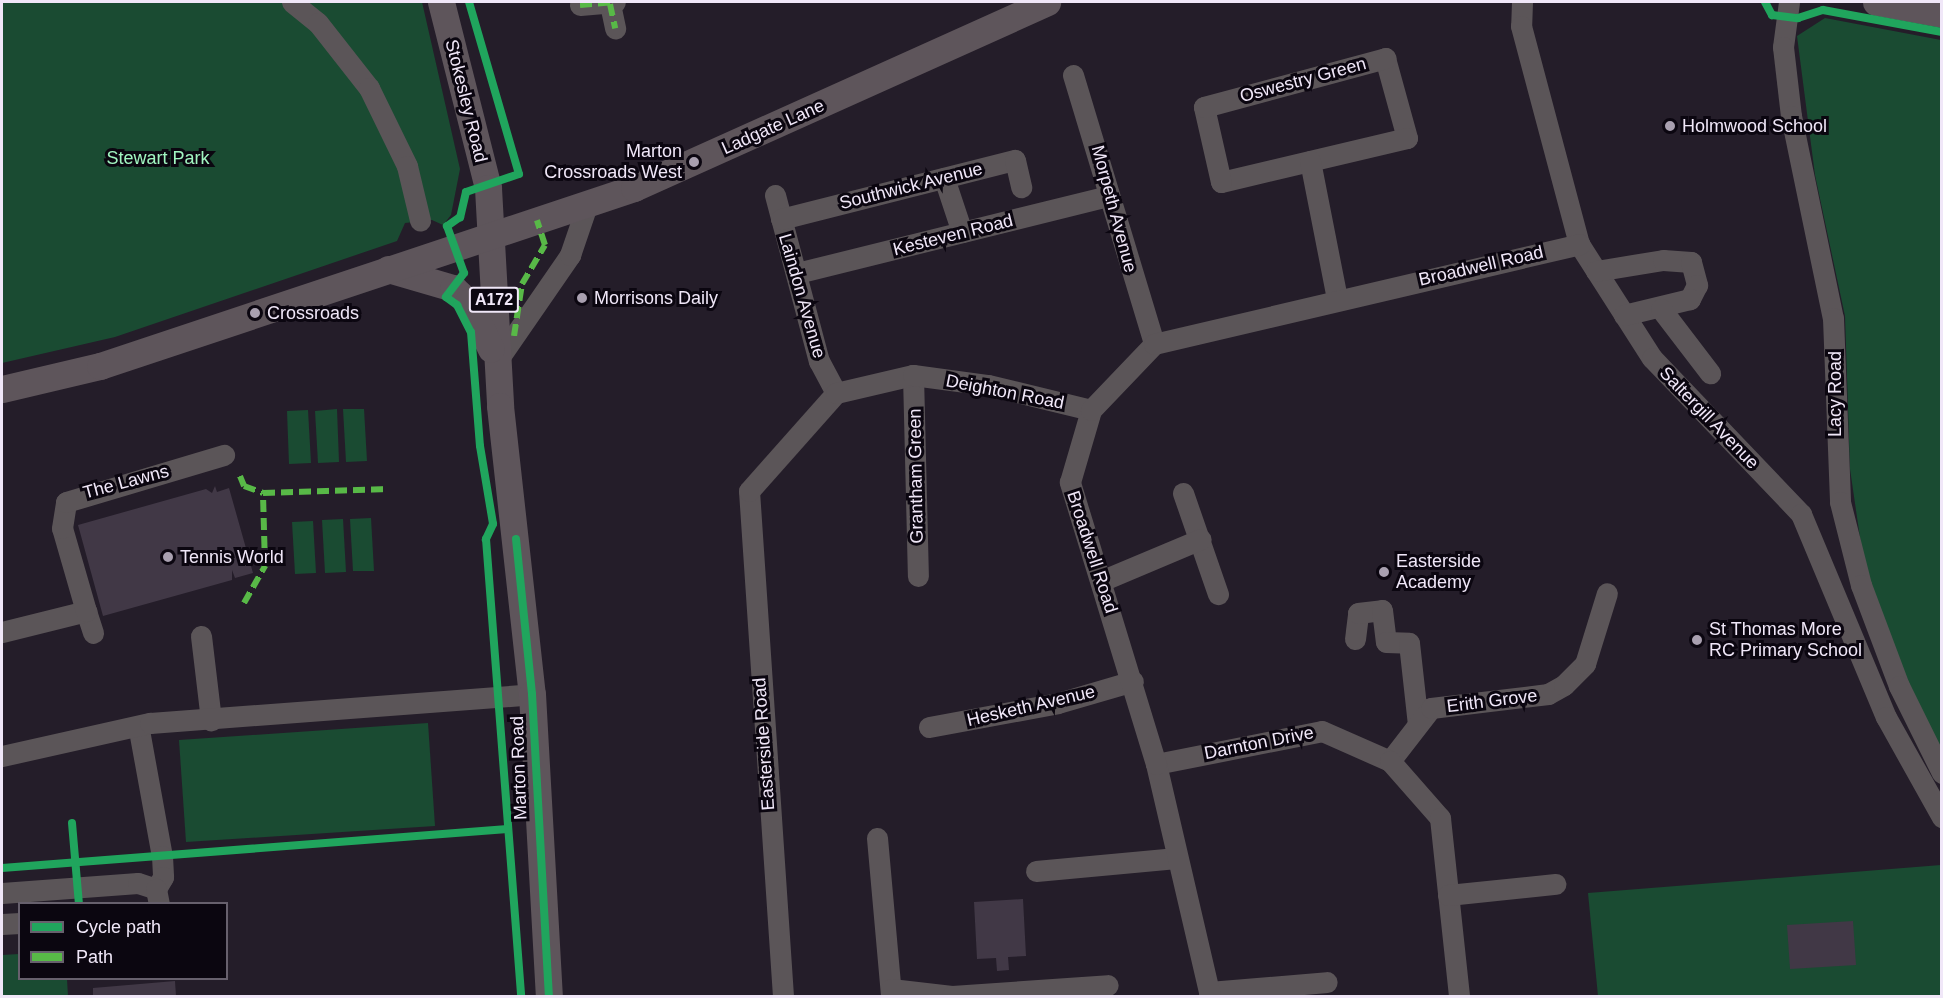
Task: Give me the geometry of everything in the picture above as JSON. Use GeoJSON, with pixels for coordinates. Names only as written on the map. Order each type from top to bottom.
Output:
{"type":"FeatureCollection","features":[{"type":"Feature","properties":{"kind":"main road","name":"Stokesley Road"},"geometry":{"type":"LineString","coordinates":[[441,2],[476,125],[492,238]]}},
{"type":"Feature","properties":{"kind":"main road","name":"Ladgate Lane"},"geometry":{"type":"LineString","coordinates":[[2,390],[100,366],[387,268],[492,238],[587,205],[694,162],[1047,2]]}},
{"type":"Feature","properties":{"kind":"main road"},"geometry":{"type":"LineString","coordinates":[[1876,2],[1907,4],[1941,14]]}},
{"type":"Feature","properties":{"kind":"main road","name":"Marton Road"},"geometry":{"type":"LineString","coordinates":[[492,238],[497,362],[532,694],[549,996]]}},
{"type":"Feature","properties":{"kind":"main road","name":"A172"},"geometry":{"type":"LineString","coordinates":[[387,268],[453,288],[468,302],[497,362]]}},
{"type":"Feature","properties":{"kind":"street"},"geometry":{"type":"LineString","coordinates":[[292,2],[318,23],[369,88],[407,166],[420,220]]}},
{"type":"Feature","properties":{"kind":"street","name":"Saltergill Avenue"},"geometry":{"type":"LineString","coordinates":[[1522,2],[1521,26],[1579,244],[1652,358],[1801,514],[1886,717],[1941,817]]}},
{"type":"Feature","properties":{"kind":"street","name":"Lacy Road"},"geometry":{"type":"LineString","coordinates":[[1789,2],[1784,47],[1791,116],[1833,318],[1840,502],[1861,585],[1899,686],[1941,773]]}},
{"type":"Feature","properties":{"kind":"street"},"geometry":{"type":"LineString","coordinates":[[580,5],[612,3],[615,28]]}},
{"type":"Feature","properties":{"kind":"street","name":"Oswestry Green"},"geometry":{"type":"LineString","coordinates":[[1385,58],[1407,138],[1310,161],[1221,182],[1204,107],[1385,58]]}},
{"type":"Feature","properties":{"kind":"street","name":"Morpeth Avenue"},"geometry":{"type":"LineString","coordinates":[[1073,75],[1154,344]]}},
{"type":"Feature","properties":{"kind":"street","name":"Southwick Avenue"},"geometry":{"type":"LineString","coordinates":[[781,219],[1015,160],[1021,187]]}},
{"type":"Feature","properties":{"kind":"street"},"geometry":{"type":"LineString","coordinates":[[1310,161],[1337,298]]}},
{"type":"Feature","properties":{"kind":"street"},"geometry":{"type":"LineString","coordinates":[[945,178],[962,232]]}},
{"type":"Feature","properties":{"kind":"street","name":"Laindon Avenue"},"geometry":{"type":"LineString","coordinates":[[775,195],[819,361],[836,393]]}},
{"type":"Feature","properties":{"kind":"street","name":"Kesteven Road"},"geometry":{"type":"LineString","coordinates":[[796,273],[1109,196]]}},
{"type":"Feature","properties":{"kind":"street"},"geometry":{"type":"LineString","coordinates":[[497,362],[570,255],[587,205]]}},
{"type":"Feature","properties":{"kind":"street","name":"Broadwell Road"},"geometry":{"type":"LineString","coordinates":[[1210,994],[1176,858],[1156,764],[1133,681],[1070,482],[1091,411],[1154,344],[1337,298],[1579,244]]}},
{"type":"Feature","properties":{"kind":"street"},"geometry":{"type":"LineString","coordinates":[[1596,271],[1674,259],[1691,262],[1697,285],[1690,299],[1661,309],[1624,315]]}},
{"type":"Feature","properties":{"kind":"street"},"geometry":{"type":"LineString","coordinates":[[1661,309],[1710,373]]}},
{"type":"Feature","properties":{"kind":"street","name":"Deighton Road"},"geometry":{"type":"LineString","coordinates":[[836,393],[914,375],[988,385],[1091,411]]}},
{"type":"Feature","properties":{"kind":"street","name":"Grantham Green"},"geometry":{"type":"LineString","coordinates":[[914,375],[918,576]]}},
{"type":"Feature","properties":{"kind":"street","name":"Easterside Road"},"geometry":{"type":"LineString","coordinates":[[783,996],[749,491],[836,393]]}},
{"type":"Feature","properties":{"kind":"street","name":"The Lawns"},"geometry":{"type":"LineString","coordinates":[[86,611],[62,528],[66,502],[224,455]]}},
{"type":"Feature","properties":{"kind":"street"},"geometry":{"type":"LineString","coordinates":[[1184,493],[1218,594]]}},
{"type":"Feature","properties":{"kind":"street"},"geometry":{"type":"LineString","coordinates":[[1101,581],[1201,539]]}},
{"type":"Feature","properties":{"kind":"street","name":"Erith Grove"},"geometry":{"type":"LineString","coordinates":[[1390,761],[1431,708],[1548,694],[1584,664],[1607,593]]}},
{"type":"Feature","properties":{"kind":"street"},"geometry":{"type":"LineString","coordinates":[[1355,639],[1358,613],[1382,610],[1386,642],[1410,643],[1418,724]]}},
{"type":"Feature","properties":{"kind":"street"},"geometry":{"type":"LineString","coordinates":[[11,630],[86,611],[93,633]]}},
{"type":"Feature","properties":{"kind":"street"},"geometry":{"type":"LineString","coordinates":[[201,636],[211,720]]}},
{"type":"Feature","properties":{"kind":"street","name":"Hesketh Avenue"},"geometry":{"type":"LineString","coordinates":[[928,727],[1059,703],[1133,681]]}},
{"type":"Feature","properties":{"kind":"street"},"geometry":{"type":"LineString","coordinates":[[2,756],[138,730],[150,723],[532,694]]}},
{"type":"Feature","properties":{"kind":"street"},"geometry":{"type":"LineString","coordinates":[[2,893],[138,883],[158,896],[163,877],[161,848],[138,730]]}},
{"type":"Feature","properties":{"kind":"street","name":"Darnton Drive"},"geometry":{"type":"LineString","coordinates":[[1156,764],[1322,731],[1390,761],[1440,818],[1459,996]]}},
{"type":"Feature","properties":{"kind":"street"},"geometry":{"type":"LineString","coordinates":[[877,838],[891,993],[952,996],[1108,985]]}},
{"type":"Feature","properties":{"kind":"street"},"geometry":{"type":"LineString","coordinates":[[1036,871],[1176,858]]}},
{"type":"Feature","properties":{"kind":"street"},"geometry":{"type":"LineString","coordinates":[[1448,895],[1555,884]]}},
{"type":"Feature","properties":{"kind":"street"},"geometry":{"type":"LineString","coordinates":[[2,924],[18,923]]}},
{"type":"Feature","properties":{"kind":"street"},"geometry":{"type":"LineString","coordinates":[[1210,994],[1328,982]]}},
{"type":"Feature","properties":{"kind":"green space","name":"Stewart Park"},"geometry":{"type":"Polygon","coordinates":[[[2,2],[422,2],[460,169],[451,215],[443,225],[432,220],[405,223],[397,241],[115,337],[2,363],[2,2]]]}},
{"type":"Feature","properties":{"kind":"green space"},"geometry":{"type":"Polygon","coordinates":[[[1825,18],[1941,40],[1941,759],[1903,676],[1864,565],[1850,469],[1845,316],[1815,175],[1797,36],[1825,18]]]}},
{"type":"Feature","properties":{"kind":"green space"},"geometry":{"type":"Polygon","coordinates":[[[337,409],[339,462],[318,463],[315,411],[337,409]]]}},
{"type":"Feature","properties":{"kind":"green space"},"geometry":{"type":"Polygon","coordinates":[[[343,409],[364,409],[367,461],[346,462],[343,409]]]}},
{"type":"Feature","properties":{"kind":"green space"},"geometry":{"type":"Polygon","coordinates":[[[308,410],[311,463],[289,464],[287,411],[308,410]]]}},
{"type":"Feature","properties":{"kind":"green space"},"geometry":{"type":"Polygon","coordinates":[[[371,518],[374,571],[353,571],[350,519],[371,518]]]}},
{"type":"Feature","properties":{"kind":"green space"},"geometry":{"type":"Polygon","coordinates":[[[343,519],[346,572],[325,573],[322,520],[343,519]]]}},
{"type":"Feature","properties":{"kind":"green space"},"geometry":{"type":"Polygon","coordinates":[[[313,521],[316,573],[295,574],[292,522],[313,521]]]}},
{"type":"Feature","properties":{"kind":"green space"},"geometry":{"type":"Polygon","coordinates":[[[428,723],[435,826],[186,842],[179,740],[428,723]]]}},
{"type":"Feature","properties":{"kind":"green space"},"geometry":{"type":"Polygon","coordinates":[[[1941,865],[1941,996],[1598,996],[1588,893],[1941,865]]]}},
{"type":"Feature","properties":{"kind":"green space"},"geometry":{"type":"Polygon","coordinates":[[[18,954],[18,980],[67,980],[68,996],[2,996],[2,955],[18,954]]]}},
{"type":"Feature","properties":{"kind":"building","name":"Tennis World"},"geometry":{"type":"Polygon","coordinates":[[[215,486],[217,492],[229,488],[253,573],[235,578],[232,570],[232,580],[103,616],[78,525],[206,489],[212,493],[215,486]]]}},
{"type":"Feature","properties":{"kind":"building"},"geometry":{"type":"Polygon","coordinates":[[[1023,899],[1026,956],[1008,957],[1009,970],[997,971],[996,958],[977,959],[974,902],[1023,899]]]}},
{"type":"Feature","properties":{"kind":"building"},"geometry":{"type":"Polygon","coordinates":[[[1853,921],[1856,965],[1790,969],[1787,925],[1853,921]]]}},
{"type":"Feature","properties":{"kind":"building"},"geometry":{"type":"Polygon","coordinates":[[[175,981],[176,996],[93,996],[93,988],[175,981]]]}},
{"type":"Feature","properties":{"kind":"marked path"},"geometry":{"type":"LineString","coordinates":[[580,5],[615,2]]}},
{"type":"Feature","properties":{"kind":"marked path"},"geometry":{"type":"LineString","coordinates":[[610,4],[615,28]]}},
{"type":"Feature","properties":{"kind":"marked path"},"geometry":{"type":"LineString","coordinates":[[514,336],[522,284],[545,245],[537,220]]}},
{"type":"Feature","properties":{"kind":"marked path"},"geometry":{"type":"LineString","coordinates":[[240,476],[244,486],[263,493],[389,489]]}},
{"type":"Feature","properties":{"kind":"marked path"},"geometry":{"type":"LineString","coordinates":[[244,603],[265,566],[263,493]]}},
{"type":"Feature","properties":{"kind":"cycle path"},"geometry":{"type":"LineString","coordinates":[[469,2],[519,174],[466,192],[460,217],[447,226],[464,273],[446,297],[457,305],[471,332],[480,446],[493,524],[486,539],[521,996]]}},
{"type":"Feature","properties":{"kind":"cycle path"},"geometry":{"type":"LineString","coordinates":[[1765,2],[1772,15],[1798,18],[1823,10],[1942,32]]}},
{"type":"Feature","properties":{"kind":"cycle path"},"geometry":{"type":"LineString","coordinates":[[516,539],[532,694],[549,996]]}},
{"type":"Feature","properties":{"kind":"cycle path"},"geometry":{"type":"LineString","coordinates":[[72,823],[79,902]]}},
{"type":"Feature","properties":{"kind":"cycle path"},"geometry":{"type":"LineString","coordinates":[[2,868],[507,829]]}},
{"type":"Feature","properties":{"kind":"place","name":"Holmwood School"},"geometry":{"type":"Point","coordinates":[1670,126]}},
{"type":"Feature","properties":{"kind":"place","name":"Marton Crossroads West"},"geometry":{"type":"Point","coordinates":[694,162]}},
{"type":"Feature","properties":{"kind":"place","name":"Morrisons Daily"},"geometry":{"type":"Point","coordinates":[582,298]}},
{"type":"Feature","properties":{"kind":"place","name":"Crossroads"},"geometry":{"type":"Point","coordinates":[255,313]}},
{"type":"Feature","properties":{"kind":"place","name":"Tennis World"},"geometry":{"type":"Point","coordinates":[168,557]}},
{"type":"Feature","properties":{"kind":"place","name":"Easterside Academy"},"geometry":{"type":"Point","coordinates":[1384,572]}},
{"type":"Feature","properties":{"kind":"place","name":"St Thomas More RC Primary School"},"geometry":{"type":"Point","coordinates":[1697,640]}}]}
